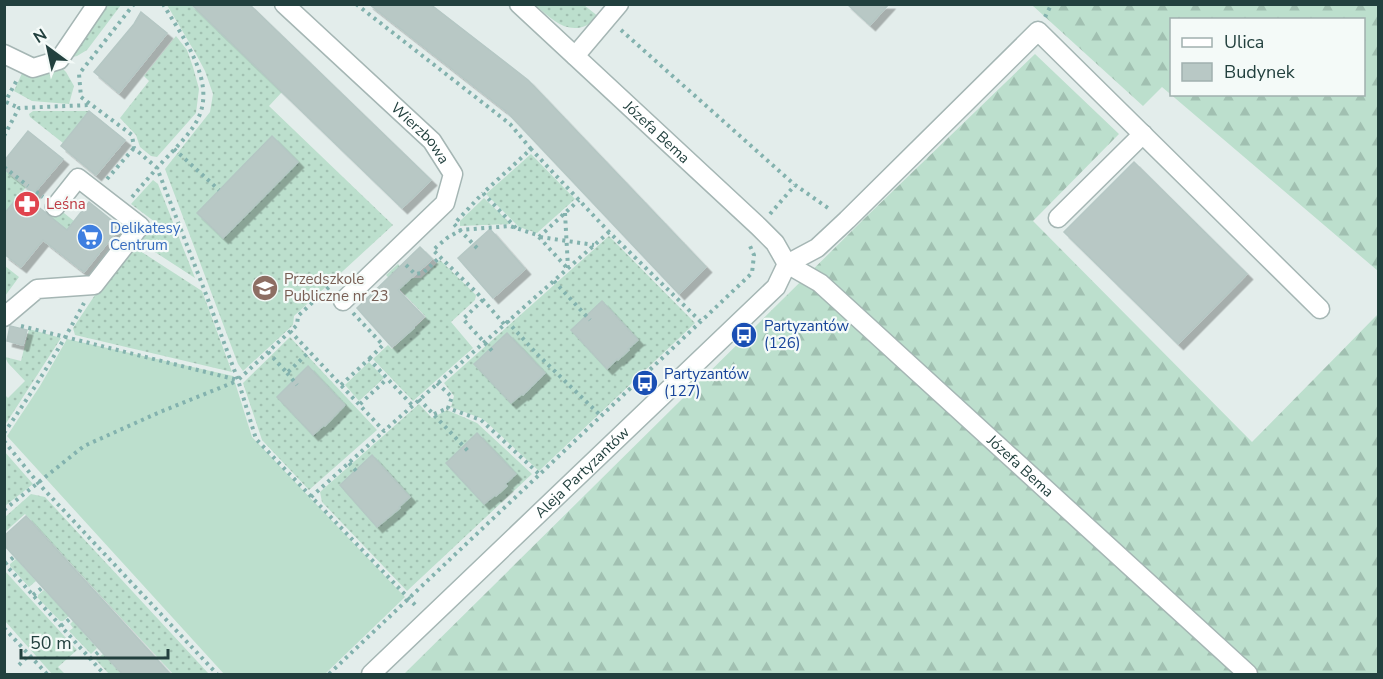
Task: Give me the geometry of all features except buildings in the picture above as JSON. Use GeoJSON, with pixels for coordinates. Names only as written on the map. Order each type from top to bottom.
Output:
{"type":"FeatureCollection","features":[{"type":"Feature","properties":{"kind":"street"},"geometry":{"type":"LineString","coordinates":[[4,54],[33,68],[59,60],[97,4]]}},
{"type":"Feature","properties":{"kind":"street","name":"Wierzbowa"},"geometry":{"type":"LineString","coordinates":[[284,4],[432,141],[453,174],[445,203],[346,305]]}},
{"type":"Feature","properties":{"kind":"street","name":"Józefa Bema"},"geometry":{"type":"LineString","coordinates":[[519,4],[759,227],[775,243],[787,264],[820,283],[1248,675]]}},
{"type":"Feature","properties":{"kind":"street"},"geometry":{"type":"LineString","coordinates":[[575,56],[613,11]]}},
{"type":"Feature","properties":{"kind":"street"},"geometry":{"type":"LineString","coordinates":[[787,264],[817,248],[1038,31],[1320,309]]}},
{"type":"Feature","properties":{"kind":"street"},"geometry":{"type":"LineString","coordinates":[[1058,218],[1143,134]]}},
{"type":"Feature","properties":{"kind":"street"},"geometry":{"type":"LineString","coordinates":[[9,320],[37,289],[94,285],[140,226],[78,178],[55,207]]}},
{"type":"Feature","properties":{"kind":"street","name":"Aleja Partyzantów"},"geometry":{"type":"LineString","coordinates":[[371,675],[776,286],[787,264]]}},
{"type":"Feature","properties":{"kind":"path"},"geometry":{"type":"LineString","coordinates":[[134,4],[79,74],[81,97],[132,135],[134,148],[157,168],[238,380],[256,439],[429,619]]}},
{"type":"Feature","properties":{"kind":"path"},"geometry":{"type":"LineString","coordinates":[[120,212],[190,130],[200,114],[204,87],[194,58],[163,4]]}},
{"type":"Feature","properties":{"kind":"path"},"geometry":{"type":"LineString","coordinates":[[356,4],[510,124],[609,232],[700,321]]}},
{"type":"Feature","properties":{"kind":"path"},"geometry":{"type":"LineString","coordinates":[[613,11],[795,185],[847,220]]}},
{"type":"Feature","properties":{"kind":"path"},"geometry":{"type":"LineString","coordinates":[[24,64],[5,103],[19,108],[91,105]]}},
{"type":"Feature","properties":{"kind":"path"},"geometry":{"type":"LineString","coordinates":[[4,136],[19,108]]}},
{"type":"Feature","properties":{"kind":"path"},"geometry":{"type":"LineString","coordinates":[[96,192],[134,148]]}},
{"type":"Feature","properties":{"kind":"path"},"geometry":{"type":"LineString","coordinates":[[174,149],[219,190]]}},
{"type":"Feature","properties":{"kind":"path"},"geometry":{"type":"LineString","coordinates":[[477,248],[454,224],[483,193],[531,149]]}},
{"type":"Feature","properties":{"kind":"path"},"geometry":{"type":"LineString","coordinates":[[4,167],[28,186]]}},
{"type":"Feature","properties":{"kind":"path"},"geometry":{"type":"LineString","coordinates":[[329,675],[752,273],[754,255],[747,239],[795,185]]}},
{"type":"Feature","properties":{"kind":"path"},"geometry":{"type":"LineString","coordinates":[[483,193],[516,228]]}},
{"type":"Feature","properties":{"kind":"path"},"geometry":{"type":"LineString","coordinates":[[539,237],[579,200]]}},
{"type":"Feature","properties":{"kind":"path"},"geometry":{"type":"LineString","coordinates":[[565,213],[568,268]]}},
{"type":"Feature","properties":{"kind":"path"},"geometry":{"type":"LineString","coordinates":[[568,268],[537,235],[510,226],[461,230],[433,250],[601,416]]}},
{"type":"Feature","properties":{"kind":"path"},"geometry":{"type":"LineString","coordinates":[[311,497],[505,322],[609,232]]}},
{"type":"Feature","properties":{"kind":"path"},"geometry":{"type":"LineString","coordinates":[[539,237],[594,245]]}},
{"type":"Feature","properties":{"kind":"path"},"geometry":{"type":"LineString","coordinates":[[400,259],[415,274],[423,273],[440,257]]}},
{"type":"Feature","properties":{"kind":"path"},"geometry":{"type":"LineString","coordinates":[[554,281],[590,320]]}},
{"type":"Feature","properties":{"kind":"path"},"geometry":{"type":"LineString","coordinates":[[4,433],[66,336],[94,285]]}},
{"type":"Feature","properties":{"kind":"path"},"geometry":{"type":"LineString","coordinates":[[4,510],[84,446],[238,380],[297,325],[298,316],[330,286]]}},
{"type":"Feature","properties":{"kind":"path"},"geometry":{"type":"LineString","coordinates":[[483,300],[463,319],[494,352]]}},
{"type":"Feature","properties":{"kind":"path"},"geometry":{"type":"LineString","coordinates":[[341,385],[383,345],[346,305]]}},
{"type":"Feature","properties":{"kind":"path"},"geometry":{"type":"LineString","coordinates":[[9,320],[238,380]]}},
{"type":"Feature","properties":{"kind":"path"},"geometry":{"type":"LineString","coordinates":[[290,331],[384,431]]}},
{"type":"Feature","properties":{"kind":"path"},"geometry":{"type":"LineString","coordinates":[[268,352],[297,385]]}},
{"type":"Feature","properties":{"kind":"path"},"geometry":{"type":"LineString","coordinates":[[286,373],[309,352]]}},
{"type":"Feature","properties":{"kind":"path"},"geometry":{"type":"LineString","coordinates":[[369,359],[412,405]]}},
{"type":"Feature","properties":{"kind":"path"},"geometry":{"type":"LineString","coordinates":[[360,404],[387,379]]}},
{"type":"Feature","properties":{"kind":"path"},"geometry":{"type":"LineString","coordinates":[[437,383],[452,397],[448,408]]}},
{"type":"Feature","properties":{"kind":"path"},"geometry":{"type":"LineString","coordinates":[[419,399],[469,452]]}},
{"type":"Feature","properties":{"kind":"path"},"geometry":{"type":"LineString","coordinates":[[434,414],[448,408],[481,420],[539,474]]}},
{"type":"Feature","properties":{"kind":"path"},"geometry":{"type":"LineString","coordinates":[[4,441],[38,483],[217,675]]}},
{"type":"Feature","properties":{"kind":"path"},"geometry":{"type":"LineString","coordinates":[[349,463],[358,474]]}},
{"type":"Feature","properties":{"kind":"path"},"geometry":{"type":"LineString","coordinates":[[15,556],[5,563],[101,673]]}},
{"type":"Feature","properties":{"kind":"path"},"geometry":{"type":"LineString","coordinates":[[33,595],[43,587]]}},
{"type":"Feature","properties":{"kind":"path"},"geometry":{"type":"LineString","coordinates":[[61,626],[71,618]]}},
{"type":"Feature","properties":{"kind":"path"},"geometry":{"type":"LineString","coordinates":[[4,628],[47,675]]}},
{"type":"Feature","properties":{"kind":"path"},"geometry":{"type":"LineString","coordinates":[[90,659],[101,650]]}},
{"type":"Feature","properties":{"kind":"path"},"geometry":{"type":"LineString","coordinates":[[19,665],[30,655]]}},
{"type":"Feature","properties":{"kind":"green space"},"geometry":{"type":"Polygon","coordinates":[[[106,5],[121,5],[87,50],[69,58],[67,56],[106,5]]]}},
{"type":"Feature","properties":{"kind":"green space","name":"Przedszkole Publiczne nr 23"},"geometry":{"type":"Polygon","coordinates":[[[167,5],[191,5],[282,92],[269,106],[393,225],[294,316],[293,325],[243,371],[238,364],[165,169],[210,112],[213,94],[205,71],[167,5]]]}},
{"type":"Feature","properties":{"kind":"green space"},"geometry":{"type":"Polygon","coordinates":[[[535,5],[584,5],[599,17],[590,24],[573,28],[558,23],[535,5]]]}},
{"type":"Feature","properties":{"kind":"green space"},"geometry":{"type":"Polygon","coordinates":[[[1032,5],[1378,5],[1378,271],[1173,96],[1365,96],[1365,18],[1170,18],[1170,94],[1162,87],[1143,106],[1032,5]]]}},
{"type":"Feature","properties":{"kind":"green space"},"geometry":{"type":"Polygon","coordinates":[[[176,36],[187,50],[199,89],[196,113],[157,157],[151,156],[140,147],[136,135],[120,118],[149,81],[144,76],[176,36]]]}},
{"type":"Feature","properties":{"kind":"green space"},"geometry":{"type":"Polygon","coordinates":[[[1035,54],[1119,134],[1033,221],[1252,442],[1378,314],[1378,674],[404,674],[867,216],[1035,54]]]}},
{"type":"Feature","properties":{"kind":"green space"},"geometry":{"type":"Polygon","coordinates":[[[60,66],[74,86],[69,104],[32,101],[14,91],[23,71],[60,66]]]}},
{"type":"Feature","properties":{"kind":"green space"},"geometry":{"type":"Polygon","coordinates":[[[33,111],[89,111],[63,143],[30,117],[29,114],[33,111]]]}},
{"type":"Feature","properties":{"kind":"green space"},"geometry":{"type":"Polygon","coordinates":[[[531,154],[575,199],[537,233],[519,227],[486,194],[531,154]]]}},
{"type":"Feature","properties":{"kind":"green space"},"geometry":{"type":"Polygon","coordinates":[[[5,169],[26,187],[5,214],[5,169]]]}},
{"type":"Feature","properties":{"kind":"green space"},"geometry":{"type":"Polygon","coordinates":[[[153,180],[158,184],[195,278],[138,241],[155,222],[131,204],[153,180]]]}},
{"type":"Feature","properties":{"kind":"green space"},"geometry":{"type":"Polygon","coordinates":[[[484,198],[511,224],[460,226],[460,221],[484,198]]]}},
{"type":"Feature","properties":{"kind":"green space"},"geometry":{"type":"Polygon","coordinates":[[[59,209],[74,221],[60,239],[51,218],[59,209]]]}},
{"type":"Feature","properties":{"kind":"green space"},"geometry":{"type":"Polygon","coordinates":[[[609,236],[695,323],[539,471],[483,419],[451,407],[454,396],[444,383],[609,236]]]}},
{"type":"Feature","properties":{"kind":"green space"},"geometry":{"type":"Polygon","coordinates":[[[134,247],[202,291],[232,372],[75,335],[73,328],[99,289],[134,247]]]}},
{"type":"Feature","properties":{"kind":"green space"},"geometry":{"type":"Polygon","coordinates":[[[440,260],[476,295],[475,300],[451,322],[473,348],[413,401],[373,359],[388,345],[392,349],[426,317],[386,275],[398,264],[411,278],[421,278],[440,260]]]}},
{"type":"Feature","properties":{"kind":"green space"},"geometry":{"type":"Polygon","coordinates":[[[5,266],[19,277],[4,296],[5,266]]]}},
{"type":"Feature","properties":{"kind":"green space"},"geometry":{"type":"Polygon","coordinates":[[[29,329],[61,338],[5,425],[5,395],[8,398],[25,381],[5,357],[21,361],[29,329]]]}},
{"type":"Feature","properties":{"kind":"green space"},"geometry":{"type":"Polygon","coordinates":[[[290,337],[377,430],[309,490],[262,440],[243,383],[290,337]]]}},
{"type":"Feature","properties":{"kind":"green space"},"geometry":{"type":"Polygon","coordinates":[[[67,339],[233,376],[252,437],[405,597],[325,674],[224,674],[7,436],[67,339]]]}},
{"type":"Feature","properties":{"kind":"green space"},"geometry":{"type":"Polygon","coordinates":[[[369,362],[384,378],[359,401],[345,385],[369,362]]]}},
{"type":"Feature","properties":{"kind":"green space"},"geometry":{"type":"Polygon","coordinates":[[[419,404],[432,418],[447,410],[477,423],[532,474],[407,591],[322,502],[320,492],[419,404]]]}},
{"type":"Feature","properties":{"kind":"green space"},"geometry":{"type":"Polygon","coordinates":[[[4,451],[33,484],[5,506],[4,506],[4,451]]]}},
{"type":"Feature","properties":{"kind":"green space"},"geometry":{"type":"Polygon","coordinates":[[[31,494],[45,497],[209,674],[173,674],[25,514],[5,532],[5,517],[31,494]]]}},
{"type":"Feature","properties":{"kind":"green space"},"geometry":{"type":"Polygon","coordinates":[[[16,559],[36,581],[29,587],[10,566],[16,559]]]}},
{"type":"Feature","properties":{"kind":"green space"},"geometry":{"type":"Polygon","coordinates":[[[4,570],[77,650],[58,667],[65,674],[52,674],[5,621],[4,570]]]}},
{"type":"Feature","properties":{"kind":"green space"},"geometry":{"type":"Polygon","coordinates":[[[44,590],[69,616],[63,621],[60,621],[38,598],[44,590]]]}},
{"type":"Feature","properties":{"kind":"green space"},"geometry":{"type":"Polygon","coordinates":[[[73,621],[97,648],[91,654],[69,631],[73,628],[70,624],[73,621]]]}},
{"type":"Feature","properties":{"kind":"green space"},"geometry":{"type":"Polygon","coordinates":[[[103,654],[121,674],[109,674],[96,660],[103,654]]]}},
{"type":"Feature","properties":{"kind":"place","name":"Leśna"},"geometry":{"type":"Point","coordinates":[27,204]}},
{"type":"Feature","properties":{"kind":"place","name":"Delikatesy Centrum"},"geometry":{"type":"Point","coordinates":[90,237]}},
{"type":"Feature","properties":{"kind":"place","name":"Przedszkole Publiczne nr 23"},"geometry":{"type":"Point","coordinates":[265,288]}},
{"type":"Feature","properties":{"kind":"place","name":"Partyzantów (126)"},"geometry":{"type":"Point","coordinates":[744,335]}},
{"type":"Feature","properties":{"kind":"place","name":"Partyzantów (127)"},"geometry":{"type":"Point","coordinates":[645,383]}}]}
